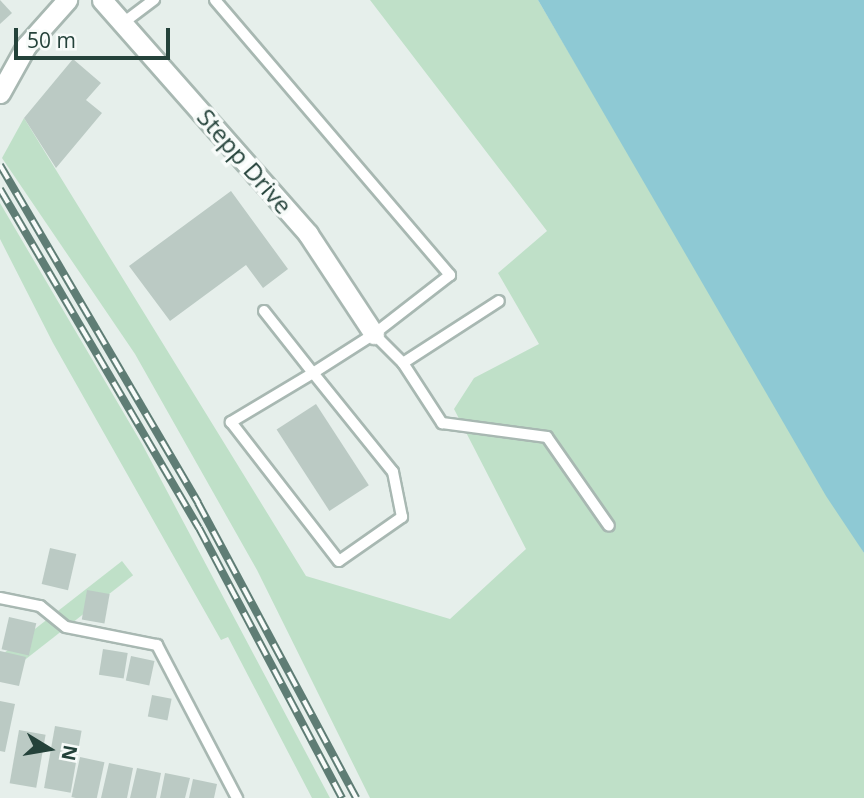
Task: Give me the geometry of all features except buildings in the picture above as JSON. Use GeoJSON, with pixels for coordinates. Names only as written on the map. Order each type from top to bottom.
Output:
{"type":"FeatureCollection","features":[{"type":"Feature","properties":{"kind":"street"},"geometry":{"type":"LineString","coordinates":[[0,93],[26,46],[67,0]]}},
{"type":"Feature","properties":{"kind":"street","name":"Stepp Drive"},"geometry":{"type":"LineString","coordinates":[[102,0],[308,234],[373,334]]}},
{"type":"Feature","properties":{"kind":"lane"},"geometry":{"type":"LineString","coordinates":[[122,23],[153,0]]}},
{"type":"Feature","properties":{"kind":"lane"},"geometry":{"type":"LineString","coordinates":[[215,0],[450,275],[373,334],[313,373],[231,422],[339,561],[402,517],[393,472],[313,373],[264,311]]}},
{"type":"Feature","properties":{"kind":"lane"},"geometry":{"type":"LineString","coordinates":[[403,363],[499,301]]}},
{"type":"Feature","properties":{"kind":"lane"},"geometry":{"type":"LineString","coordinates":[[373,334],[403,363],[442,423],[547,437],[609,526]]}},
{"type":"Feature","properties":{"kind":"lane"},"geometry":{"type":"LineString","coordinates":[[0,598],[40,606],[66,627],[157,645],[237,798]]}},
{"type":"Feature","properties":{"kind":"green space"},"geometry":{"type":"Polygon","coordinates":[[[370,0],[538,0],[864,553],[864,798],[370,798],[257,570],[135,354],[2,158],[24,118],[306,576],[450,619],[526,549],[454,409],[474,378],[539,344],[498,273],[547,231],[370,0]]]}},
{"type":"Feature","properties":{"kind":"green space"},"geometry":{"type":"Polygon","coordinates":[[[0,203],[142,444],[330,798],[312,798],[228,637],[221,640],[53,343],[0,239],[0,203]]]}},
{"type":"Feature","properties":{"kind":"green space"},"geometry":{"type":"Polygon","coordinates":[[[122,561],[133,575],[0,679],[0,656],[122,561]]]}},
{"type":"Feature","properties":{"kind":"water"},"geometry":{"type":"Polygon","coordinates":[[[538,0],[864,0],[864,553],[826,496],[538,0]]]}},
{"type":"Feature","properties":{"kind":"railway"},"geometry":{"type":"LineString","coordinates":[[0,165],[198,503],[356,798]]}},
{"type":"Feature","properties":{"kind":"railway"},"geometry":{"type":"LineString","coordinates":[[0,189],[199,528],[342,798]]}}]}
